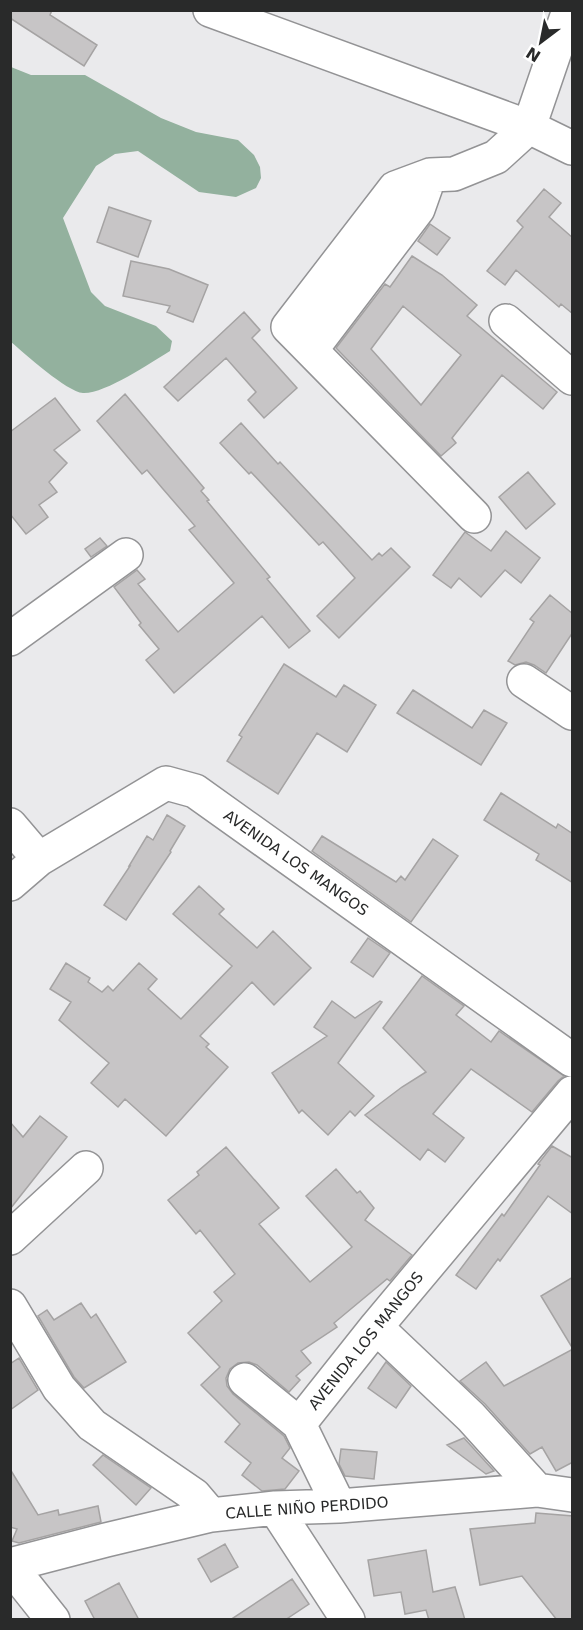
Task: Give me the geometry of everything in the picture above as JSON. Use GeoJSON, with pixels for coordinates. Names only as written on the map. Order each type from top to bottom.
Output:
{"type":"FeatureCollection","features":[{"type":"Feature","properties":{"kind":"street"},"geometry":{"type":"LineString","coordinates":[[210,10],[529,127],[573,148]]}},
{"type":"Feature","properties":{"kind":"street"},"geometry":{"type":"LineString","coordinates":[[474,516],[288,327],[395,188],[430,175],[454,174],[496,157],[529,127],[569,10]]}},
{"type":"Feature","properties":{"kind":"street"},"geometry":{"type":"LineString","coordinates":[[506,321],[573,378]]}},
{"type":"Feature","properties":{"kind":"street"},"geometry":{"type":"LineString","coordinates":[[10,639],[126,555]]}},
{"type":"Feature","properties":{"kind":"street"},"geometry":{"type":"LineString","coordinates":[[524,681],[573,713]]}},
{"type":"Feature","properties":{"kind":"street","name":"AVENIDA LOS MANGOS"},"geometry":{"type":"LineString","coordinates":[[10,884],[39,859],[166,783],[195,791],[573,1060]]}},
{"type":"Feature","properties":{"kind":"street"},"geometry":{"type":"LineString","coordinates":[[10,825],[39,859]]}},
{"type":"Feature","properties":{"kind":"street","name":"AVENIDA LOS MANGOS"},"geometry":{"type":"LineString","coordinates":[[299,1424],[376,1327],[573,1093]]}},
{"type":"Feature","properties":{"kind":"street"},"geometry":{"type":"LineString","coordinates":[[10,1238],[86,1168]]}},
{"type":"Feature","properties":{"kind":"street"},"geometry":{"type":"LineString","coordinates":[[10,1306],[59,1388],[92,1425],[194,1495],[210,1515]]}},
{"type":"Feature","properties":{"kind":"street"},"geometry":{"type":"LineString","coordinates":[[376,1327],[471,1417],[537,1490]]}},
{"type":"Feature","properties":{"kind":"street","name":"AVENIDA LOS MANGOS"},"geometry":{"type":"LineString","coordinates":[[245,1380],[299,1424],[339,1506]]}},
{"type":"Feature","properties":{"kind":"street","name":"CALLE NIÑO PERDIDO"},"geometry":{"type":"LineString","coordinates":[[10,1565],[210,1515],[275,1508],[339,1506],[537,1490],[573,1496]]}},
{"type":"Feature","properties":{"kind":"street"},"geometry":{"type":"LineString","coordinates":[[275,1508],[348,1620]]}},
{"type":"Feature","properties":{"kind":"street"},"geometry":{"type":"LineString","coordinates":[[10,1565],[53,1620]]}},
{"type":"Feature","properties":{"kind":"green space"},"geometry":{"type":"Polygon","coordinates":[[[11,67],[31,75],[85,75],[161,118],[196,132],[238,140],[254,155],[260,167],[261,178],[256,188],[236,197],[199,192],[138,151],[115,154],[96,166],[63,218],[91,292],[105,306],[156,326],[172,341],[170,351],[127,377],[92,392],[83,393],[67,386],[11,342],[11,67]]]}},
{"type":"Feature","properties":{"kind":"building"},"geometry":{"type":"Polygon","coordinates":[[[10,10],[52,10],[50,15],[97,45],[84,66],[10,18],[10,10]]]}},
{"type":"Feature","properties":{"kind":"building"},"geometry":{"type":"Polygon","coordinates":[[[544,189],[561,203],[549,217],[573,238],[573,314],[561,304],[559,307],[516,270],[505,285],[487,271],[523,227],[517,221],[544,189]]]}},
{"type":"Feature","properties":{"kind":"building"},"geometry":{"type":"Polygon","coordinates":[[[109,207],[151,221],[138,257],[97,242],[109,207]]]}},
{"type":"Feature","properties":{"kind":"building"},"geometry":{"type":"Polygon","coordinates":[[[430,224],[450,238],[437,255],[418,241],[430,224]]]}},
{"type":"Feature","properties":{"kind":"building"},"geometry":{"type":"Polygon","coordinates":[[[412,256],[442,275],[477,305],[467,316],[557,392],[543,409],[502,375],[452,438],[456,443],[441,456],[336,348],[385,284],[390,287],[412,256]],[[403,306],[371,349],[421,405],[461,355],[403,306]]]}},
{"type":"Feature","properties":{"kind":"building"},"geometry":{"type":"Polygon","coordinates":[[[131,261],[169,269],[208,285],[193,322],[167,312],[170,306],[123,296],[131,261]]]}},
{"type":"Feature","properties":{"kind":"building"},"geometry":{"type":"Polygon","coordinates":[[[244,312],[260,330],[252,338],[297,388],[264,418],[248,400],[256,392],[226,358],[178,401],[164,387],[244,312]]]}},
{"type":"Feature","properties":{"kind":"building"},"geometry":{"type":"Polygon","coordinates":[[[125,394],[204,488],[201,491],[209,500],[207,501],[270,577],[267,579],[310,631],[289,648],[262,616],[174,693],[146,660],[159,649],[139,625],[141,623],[114,587],[137,570],[145,579],[138,584],[178,632],[234,583],[189,530],[195,526],[147,470],[142,474],[97,421],[125,394]]]}},
{"type":"Feature","properties":{"kind":"building"},"geometry":{"type":"Polygon","coordinates":[[[55,398],[80,430],[54,450],[67,463],[49,482],[57,492],[39,505],[48,517],[26,534],[10,514],[10,432],[55,398]]]}},
{"type":"Feature","properties":{"kind":"building"},"geometry":{"type":"Polygon","coordinates":[[[241,423],[372,560],[379,553],[382,556],[391,548],[410,567],[339,638],[317,616],[355,578],[323,542],[319,545],[251,472],[249,474],[220,443],[241,423]]]}},
{"type":"Feature","properties":{"kind":"building"},"geometry":{"type":"Polygon","coordinates":[[[528,472],[555,504],[526,529],[499,497],[528,472]]]}},
{"type":"Feature","properties":{"kind":"building"},"geometry":{"type":"Polygon","coordinates":[[[506,531],[540,558],[521,583],[505,570],[481,597],[459,578],[451,588],[433,575],[465,532],[491,551],[506,531]]]}},
{"type":"Feature","properties":{"kind":"building"},"geometry":{"type":"Polygon","coordinates":[[[100,538],[107,546],[91,557],[85,549],[100,538]]]}},
{"type":"Feature","properties":{"kind":"building"},"geometry":{"type":"Polygon","coordinates":[[[550,595],[573,614],[573,632],[546,673],[526,662],[515,665],[508,661],[534,622],[530,619],[550,595]]]}},
{"type":"Feature","properties":{"kind":"building"},"geometry":{"type":"Polygon","coordinates":[[[284,664],[336,697],[344,685],[376,705],[347,752],[317,733],[278,794],[227,761],[242,737],[239,735],[284,664]]]}},
{"type":"Feature","properties":{"kind":"building"},"geometry":{"type":"Polygon","coordinates":[[[413,690],[472,728],[484,710],[507,723],[481,765],[397,713],[413,690]]]}},
{"type":"Feature","properties":{"kind":"building"},"geometry":{"type":"Polygon","coordinates":[[[501,793],[556,828],[558,824],[573,834],[573,883],[536,860],[539,854],[484,820],[501,793]]]}},
{"type":"Feature","properties":{"kind":"building"},"geometry":{"type":"Polygon","coordinates":[[[167,815],[185,826],[171,852],[126,920],[104,905],[147,836],[153,840],[167,815]]]}},
{"type":"Feature","properties":{"kind":"building"},"geometry":{"type":"Polygon","coordinates":[[[322,836],[396,882],[401,876],[405,880],[433,839],[458,856],[411,922],[312,851],[322,836]]]}},
{"type":"Feature","properties":{"kind":"building"},"geometry":{"type":"Polygon","coordinates":[[[199,886],[224,909],[219,914],[257,948],[273,931],[311,968],[274,1005],[252,982],[200,1036],[209,1044],[206,1047],[228,1067],[166,1136],[125,1099],[118,1107],[91,1083],[109,1063],[59,1020],[71,1002],[50,989],[66,963],[90,978],[88,982],[102,992],[108,986],[113,991],[139,963],[157,979],[148,989],[181,1019],[232,966],[173,914],[199,886]]]}},
{"type":"Feature","properties":{"kind":"building"},"geometry":{"type":"Polygon","coordinates":[[[368,938],[390,953],[373,977],[351,962],[368,938]]]}},
{"type":"Feature","properties":{"kind":"building"},"geometry":{"type":"Polygon","coordinates":[[[422,976],[464,1006],[456,1015],[491,1042],[499,1031],[564,1076],[532,1112],[471,1069],[433,1114],[464,1138],[445,1162],[428,1149],[420,1160],[365,1115],[426,1072],[383,1028],[422,976]]]}},
{"type":"Feature","properties":{"kind":"building"},"geometry":{"type":"Polygon","coordinates":[[[332,1001],[355,1018],[380,1001],[382,1002],[338,1063],[374,1096],[355,1116],[350,1111],[328,1135],[302,1110],[299,1113],[272,1073],[327,1036],[314,1027],[332,1001]]]}},
{"type":"Feature","properties":{"kind":"building"},"geometry":{"type":"Polygon","coordinates":[[[40,1116],[67,1137],[10,1209],[10,1122],[23,1137],[40,1116]]]}},
{"type":"Feature","properties":{"kind":"building"},"geometry":{"type":"Polygon","coordinates":[[[552,1146],[573,1158],[573,1214],[548,1196],[500,1261],[498,1259],[476,1289],[456,1275],[502,1214],[504,1216],[552,1146]]]}},
{"type":"Feature","properties":{"kind":"building"},"geometry":{"type":"Polygon","coordinates":[[[226,1147],[279,1208],[259,1224],[310,1282],[352,1247],[306,1196],[336,1169],[357,1193],[360,1191],[374,1208],[365,1220],[412,1255],[390,1281],[387,1279],[334,1323],[337,1327],[301,1351],[311,1363],[296,1376],[300,1380],[289,1392],[257,1365],[249,1362],[238,1363],[230,1369],[226,1378],[227,1386],[233,1394],[284,1436],[290,1448],[282,1458],[299,1471],[285,1489],[262,1491],[242,1475],[251,1463],[225,1442],[240,1424],[201,1385],[220,1367],[188,1333],[222,1301],[214,1292],[235,1274],[200,1230],[196,1234],[168,1200],[199,1175],[197,1172],[226,1147]]]}},
{"type":"Feature","properties":{"kind":"building"},"geometry":{"type":"Polygon","coordinates":[[[573,1277],[573,1349],[541,1296],[573,1277]]]}},
{"type":"Feature","properties":{"kind":"building"},"geometry":{"type":"Polygon","coordinates":[[[81,1303],[91,1318],[96,1314],[126,1362],[84,1388],[74,1377],[38,1316],[47,1310],[54,1320],[81,1303]]]}},
{"type":"Feature","properties":{"kind":"building"},"geometry":{"type":"Polygon","coordinates":[[[573,1349],[573,1462],[556,1471],[542,1447],[530,1454],[485,1404],[460,1381],[486,1362],[504,1386],[573,1349]]]}},
{"type":"Feature","properties":{"kind":"building"},"geometry":{"type":"Polygon","coordinates":[[[19,1358],[38,1390],[10,1410],[10,1364],[19,1358]]]}},
{"type":"Feature","properties":{"kind":"building"},"geometry":{"type":"Polygon","coordinates":[[[386,1362],[411,1386],[396,1408],[368,1388],[386,1362]]]}},
{"type":"Feature","properties":{"kind":"building"},"geometry":{"type":"Polygon","coordinates":[[[464,1438],[494,1471],[486,1474],[447,1445],[464,1438]]]}},
{"type":"Feature","properties":{"kind":"building"},"geometry":{"type":"Polygon","coordinates":[[[341,1449],[377,1452],[374,1479],[345,1476],[339,1464],[341,1449]]]}},
{"type":"Feature","properties":{"kind":"building"},"geometry":{"type":"Polygon","coordinates":[[[103,1455],[151,1488],[136,1505],[93,1465],[103,1455]]]}},
{"type":"Feature","properties":{"kind":"building"},"geometry":{"type":"Polygon","coordinates":[[[10,1469],[38,1515],[58,1510],[59,1515],[98,1506],[101,1522],[19,1543],[12,1541],[17,1529],[10,1527],[10,1469]]]}},
{"type":"Feature","properties":{"kind":"building"},"geometry":{"type":"Polygon","coordinates":[[[536,1513],[573,1516],[573,1620],[557,1620],[522,1576],[480,1585],[470,1529],[535,1523],[536,1513]]]}},
{"type":"Feature","properties":{"kind":"building"},"geometry":{"type":"Polygon","coordinates":[[[225,1544],[238,1567],[211,1582],[198,1559],[225,1544]]]}},
{"type":"Feature","properties":{"kind":"building"},"geometry":{"type":"Polygon","coordinates":[[[426,1550],[433,1592],[455,1587],[465,1620],[429,1620],[426,1610],[405,1614],[401,1592],[374,1596],[368,1560],[426,1550]]]}},
{"type":"Feature","properties":{"kind":"building"},"geometry":{"type":"Polygon","coordinates":[[[292,1579],[309,1604],[285,1620],[230,1620],[292,1579]]]}},
{"type":"Feature","properties":{"kind":"building"},"geometry":{"type":"Polygon","coordinates":[[[119,1583],[139,1620],[95,1620],[85,1601],[119,1583]]]}}]}
